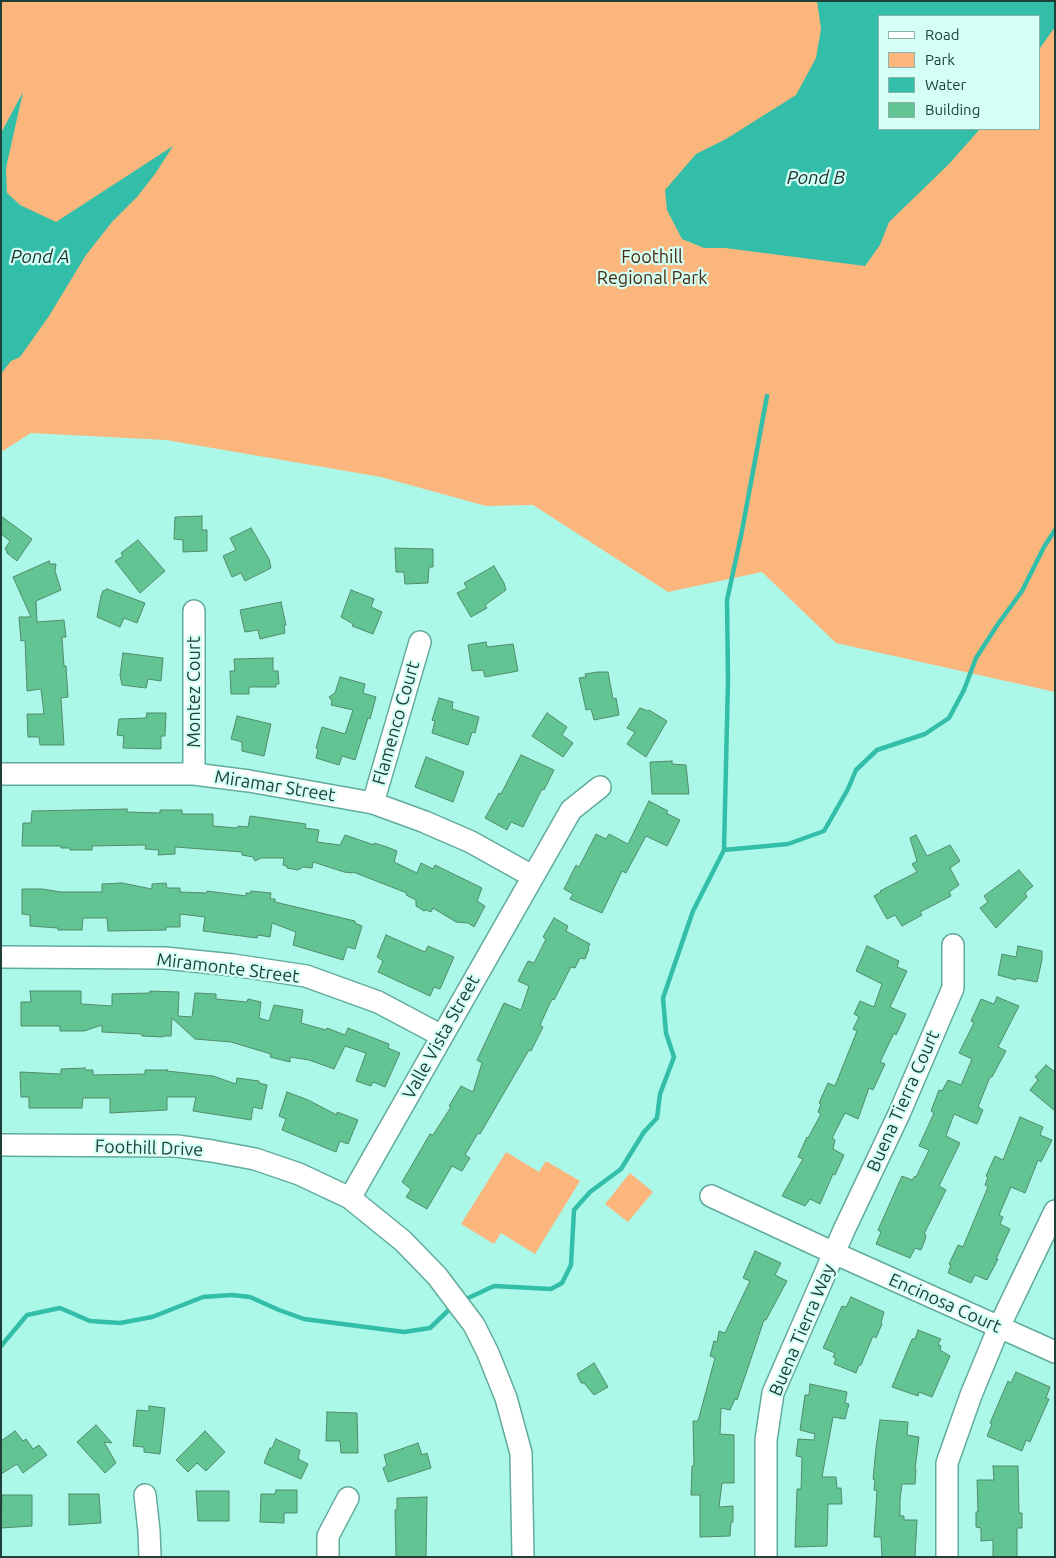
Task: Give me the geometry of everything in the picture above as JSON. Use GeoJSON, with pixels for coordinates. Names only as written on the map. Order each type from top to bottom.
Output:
{"type":"FeatureCollection","features":[{"type":"Feature","properties":{"kind":"street","name":"Montez Court"},"geometry":{"type":"LineString","coordinates":[[194,611],[194,774]]}},
{"type":"Feature","properties":{"kind":"street","name":"Flamenco Court"},"geometry":{"type":"LineString","coordinates":[[373,803],[420,642]]}},
{"type":"Feature","properties":{"kind":"street","name":"Miramar Street"},"geometry":{"type":"LineString","coordinates":[[1,774],[194,774],[249,781],[373,803],[425,822],[471,842],[532,876]]}},
{"type":"Feature","properties":{"kind":"street","name":"Valle Vista Street"},"geometry":{"type":"LineString","coordinates":[[350,1198],[571,810],[600,787]]}},
{"type":"Feature","properties":{"kind":"street","name":"Buena Tierra Court"},"geometry":{"type":"LineString","coordinates":[[834,1253],[899,1114],[952,988],[953,945]]}},
{"type":"Feature","properties":{"kind":"street","name":"Miramonte Street"},"geometry":{"type":"LineString","coordinates":[[1,957],[165,958],[233,965],[306,976],[378,1002],[442,1036]]}},
{"type":"Feature","properties":{"kind":"street","name":"Foothill Drive"},"geometry":{"type":"LineString","coordinates":[[1,1145],[178,1146],[212,1150],[255,1159],[299,1174],[350,1198],[403,1241],[437,1276],[474,1325],[488,1353],[506,1398],[522,1453],[523,1557]]}},
{"type":"Feature","properties":{"kind":"street","name":"Encinosa Court"},"geometry":{"type":"LineString","coordinates":[[711,1196],[1055,1352]]}},
{"type":"Feature","properties":{"kind":"street"},"geometry":{"type":"LineString","coordinates":[[947,1557],[947,1463],[971,1395],[999,1327],[1055,1211]]}},
{"type":"Feature","properties":{"kind":"street","name":"Buena Tierra Way"},"geometry":{"type":"LineString","coordinates":[[766,1557],[766,1440],[773,1393],[834,1253]]}},
{"type":"Feature","properties":{"kind":"street"},"geometry":{"type":"LineString","coordinates":[[145,1495],[150,1531],[150,1557]]}},
{"type":"Feature","properties":{"kind":"street"},"geometry":{"type":"LineString","coordinates":[[328,1557],[328,1536],[348,1498]]}},
{"type":"Feature","properties":{"kind":"green space","name":"Foothill Regional Park"},"geometry":{"type":"Polygon","coordinates":[[[1,1],[1055,1],[1055,692],[836,643],[762,572],[668,592],[533,505],[486,506],[381,477],[166,440],[31,433],[1,452],[1,1]]]}},
{"type":"Feature","properties":{"kind":"green space"},"geometry":{"type":"Polygon","coordinates":[[[506,1152],[539,1172],[546,1161],[580,1181],[535,1254],[501,1233],[494,1244],[461,1224],[506,1152]]]}},
{"type":"Feature","properties":{"kind":"green space"},"geometry":{"type":"Polygon","coordinates":[[[630,1173],[653,1192],[628,1222],[605,1204],[630,1173]]]}},
{"type":"Feature","properties":{"kind":"water","name":"Pond B"},"geometry":{"type":"Polygon","coordinates":[[[817,1],[1055,1],[1055,27],[1041,47],[1041,15],[878,15],[878,130],[979,130],[949,164],[889,222],[880,245],[865,266],[725,248],[704,248],[682,239],[667,210],[665,190],[696,154],[726,139],[796,95],[816,58],[821,29],[817,1]]]}},
{"type":"Feature","properties":{"kind":"water","name":"Pond A"},"geometry":{"type":"Polygon","coordinates":[[[23,92],[6,168],[7,193],[20,205],[56,222],[173,146],[137,197],[112,222],[86,255],[49,316],[20,357],[11,361],[1,374],[1,133],[23,92]]]}},
{"type":"Feature","properties":{"kind":"building"},"geometry":{"type":"Polygon","coordinates":[[[1,516],[32,539],[17,561],[5,549],[10,541],[1,534],[1,516]]]}},
{"type":"Feature","properties":{"kind":"building"},"geometry":{"type":"Polygon","coordinates":[[[202,516],[202,530],[207,530],[207,551],[183,552],[183,540],[174,539],[175,517],[202,516]]]}},
{"type":"Feature","properties":{"kind":"building"},"geometry":{"type":"Polygon","coordinates":[[[251,528],[269,559],[271,568],[245,581],[241,573],[232,577],[223,556],[236,550],[230,538],[251,528]]]}},
{"type":"Feature","properties":{"kind":"building"},"geometry":{"type":"Polygon","coordinates":[[[138,540],[165,571],[140,593],[115,561],[123,556],[121,553],[138,540]]]}},
{"type":"Feature","properties":{"kind":"building"},"geometry":{"type":"Polygon","coordinates":[[[395,548],[433,549],[433,567],[429,567],[428,583],[405,584],[404,572],[396,572],[395,548]]]}},
{"type":"Feature","properties":{"kind":"building"},"geometry":{"type":"Polygon","coordinates":[[[49,561],[50,564],[56,564],[55,571],[61,590],[36,601],[37,622],[64,620],[66,637],[62,637],[68,697],[61,698],[64,745],[40,745],[39,737],[28,737],[27,714],[44,714],[41,689],[27,691],[25,640],[21,641],[19,617],[31,617],[13,577],[49,561]]]}},
{"type":"Feature","properties":{"kind":"building"},"geometry":{"type":"Polygon","coordinates":[[[494,566],[506,590],[485,605],[487,608],[471,617],[457,593],[467,588],[464,583],[494,566]]]}},
{"type":"Feature","properties":{"kind":"building"},"geometry":{"type":"Polygon","coordinates":[[[107,589],[145,603],[137,623],[124,618],[120,627],[97,617],[101,596],[103,591],[107,589]]]}},
{"type":"Feature","properties":{"kind":"building"},"geometry":{"type":"Polygon","coordinates":[[[351,590],[374,599],[371,607],[382,612],[373,634],[352,626],[353,624],[341,617],[351,590]]]}},
{"type":"Feature","properties":{"kind":"building"},"geometry":{"type":"Polygon","coordinates":[[[281,602],[286,625],[284,625],[285,633],[260,639],[258,630],[245,632],[240,610],[281,602]]]}},
{"type":"Feature","properties":{"kind":"building"},"geometry":{"type":"Polygon","coordinates":[[[486,642],[487,647],[513,644],[518,671],[485,677],[483,670],[472,671],[468,645],[486,642]]]}},
{"type":"Feature","properties":{"kind":"building"},"geometry":{"type":"Polygon","coordinates":[[[123,653],[163,658],[161,681],[148,679],[146,688],[122,685],[120,675],[123,653]]]}},
{"type":"Feature","properties":{"kind":"building"},"geometry":{"type":"Polygon","coordinates":[[[273,658],[273,671],[278,671],[279,684],[276,684],[276,687],[249,687],[249,694],[231,694],[230,671],[235,671],[234,659],[273,658]]]}},
{"type":"Feature","properties":{"kind":"building"},"geometry":{"type":"Polygon","coordinates":[[[608,672],[613,699],[616,698],[619,715],[594,720],[591,709],[586,710],[579,678],[586,677],[585,674],[608,672]]]}},
{"type":"Feature","properties":{"kind":"building"},"geometry":{"type":"Polygon","coordinates":[[[340,677],[365,684],[363,693],[376,697],[355,760],[342,756],[339,765],[316,758],[318,749],[316,748],[322,727],[345,734],[353,710],[331,705],[332,701],[329,697],[335,693],[340,677]]]}},
{"type":"Feature","properties":{"kind":"building"},"geometry":{"type":"Polygon","coordinates":[[[439,698],[453,702],[452,709],[479,717],[475,733],[472,732],[468,745],[432,733],[435,721],[432,720],[439,698]]]}},
{"type":"Feature","properties":{"kind":"building"},"geometry":{"type":"Polygon","coordinates":[[[640,708],[649,710],[667,721],[646,757],[627,744],[635,732],[627,728],[640,708]]]}},
{"type":"Feature","properties":{"kind":"building"},"geometry":{"type":"Polygon","coordinates":[[[147,713],[166,713],[165,736],[161,736],[161,749],[123,748],[124,736],[117,735],[119,719],[146,718],[147,713]]]}},
{"type":"Feature","properties":{"kind":"building"},"geometry":{"type":"Polygon","coordinates":[[[547,713],[567,727],[562,735],[573,743],[563,757],[532,736],[547,713]]]}},
{"type":"Feature","properties":{"kind":"building"},"geometry":{"type":"Polygon","coordinates":[[[237,716],[271,724],[264,756],[242,751],[242,742],[231,739],[237,716]]]}},
{"type":"Feature","properties":{"kind":"building"},"geometry":{"type":"Polygon","coordinates":[[[521,755],[554,770],[523,827],[511,822],[507,830],[485,818],[499,793],[501,794],[521,755]]]}},
{"type":"Feature","properties":{"kind":"building"},"geometry":{"type":"Polygon","coordinates":[[[426,757],[464,772],[453,802],[415,787],[426,757]]]}},
{"type":"Feature","properties":{"kind":"building"},"geometry":{"type":"Polygon","coordinates":[[[672,761],[672,764],[686,765],[689,794],[652,794],[650,762],[672,761]]]}},
{"type":"Feature","properties":{"kind":"building"},"geometry":{"type":"Polygon","coordinates":[[[649,801],[680,820],[667,846],[646,836],[626,873],[622,871],[602,913],[570,899],[573,894],[564,889],[576,865],[579,867],[596,834],[606,839],[609,834],[628,844],[649,801]]]}},
{"type":"Feature","properties":{"kind":"building"},"geometry":{"type":"Polygon","coordinates":[[[127,809],[127,812],[160,813],[160,810],[182,810],[182,814],[213,814],[213,826],[248,827],[250,816],[306,824],[305,828],[319,830],[317,842],[340,845],[345,835],[397,851],[394,862],[417,873],[421,863],[433,869],[435,865],[482,888],[477,901],[485,906],[474,927],[468,923],[456,922],[433,908],[431,912],[424,911],[416,906],[416,900],[406,895],[407,893],[353,872],[344,872],[313,862],[312,868],[303,867],[298,870],[287,868],[287,866],[283,865],[284,858],[261,858],[255,861],[253,857],[242,855],[242,852],[175,847],[175,854],[158,855],[159,850],[145,849],[146,845],[92,846],[92,850],[70,850],[70,848],[61,848],[61,846],[22,846],[23,823],[31,823],[32,811],[127,809]]]}},
{"type":"Feature","properties":{"kind":"building"},"geometry":{"type":"Polygon","coordinates":[[[916,835],[927,856],[950,845],[960,861],[950,868],[959,885],[949,892],[951,896],[920,912],[922,915],[902,926],[895,915],[887,919],[874,896],[917,872],[912,864],[917,861],[910,838],[916,835]]]}},
{"type":"Feature","properties":{"kind":"building"},"geometry":{"type":"Polygon","coordinates":[[[1019,870],[1033,886],[1025,893],[1027,897],[996,928],[980,908],[988,902],[984,896],[1019,870]]]}},
{"type":"Feature","properties":{"kind":"building"},"geometry":{"type":"Polygon","coordinates":[[[122,883],[152,889],[152,884],[166,883],[167,888],[180,888],[180,892],[207,893],[207,891],[246,896],[246,893],[251,893],[251,891],[271,893],[270,899],[275,899],[275,902],[355,921],[355,923],[362,926],[355,949],[347,947],[343,960],[293,945],[296,932],[272,923],[270,937],[258,935],[257,938],[203,931],[205,917],[180,914],[180,927],[166,927],[166,930],[108,931],[107,918],[83,918],[82,930],[58,930],[58,928],[30,926],[30,915],[22,914],[22,889],[42,889],[61,892],[102,892],[102,884],[122,883]]]}},
{"type":"Feature","properties":{"kind":"building"},"geometry":{"type":"Polygon","coordinates":[[[554,918],[568,926],[566,931],[590,944],[585,959],[580,958],[575,968],[571,967],[554,1000],[552,999],[540,1025],[543,1027],[531,1051],[529,1050],[480,1134],[478,1133],[465,1155],[470,1158],[462,1171],[452,1166],[427,1209],[406,1197],[411,1189],[402,1182],[430,1134],[433,1135],[451,1107],[449,1106],[461,1086],[473,1092],[482,1063],[477,1060],[504,1003],[521,1010],[529,986],[518,981],[528,961],[534,963],[546,939],[543,937],[554,918]]]}},
{"type":"Feature","properties":{"kind":"building"},"geometry":{"type":"Polygon","coordinates":[[[386,935],[425,952],[428,946],[454,957],[440,989],[434,987],[430,996],[378,972],[383,961],[377,957],[386,935]]]}},
{"type":"Feature","properties":{"kind":"building"},"geometry":{"type":"Polygon","coordinates":[[[867,946],[899,961],[897,967],[907,971],[890,1007],[906,1014],[896,1035],[894,1033],[880,1062],[885,1064],[873,1090],[869,1088],[858,1119],[845,1113],[832,1138],[835,1140],[833,1149],[844,1155],[835,1175],[833,1174],[820,1204],[810,1199],[805,1206],[782,1196],[803,1159],[798,1157],[821,1114],[818,1112],[821,1104],[819,1103],[828,1083],[835,1086],[857,1031],[853,1029],[859,1017],[854,1014],[860,1001],[874,1007],[882,984],[856,971],[867,946]]]}},
{"type":"Feature","properties":{"kind":"building"},"geometry":{"type":"Polygon","coordinates":[[[1018,946],[1042,951],[1037,982],[1016,978],[1016,980],[998,975],[1002,954],[1016,957],[1018,946]]]}},
{"type":"Feature","properties":{"kind":"building"},"geometry":{"type":"Polygon","coordinates":[[[30,991],[81,991],[81,1004],[112,1006],[112,994],[150,993],[150,991],[179,992],[178,1016],[192,1017],[195,993],[216,994],[216,999],[247,1002],[248,999],[261,1002],[259,1018],[269,1021],[274,1005],[303,1010],[301,1023],[326,1030],[327,1028],[345,1035],[348,1028],[389,1044],[388,1048],[400,1053],[385,1087],[373,1082],[371,1086],[356,1081],[366,1053],[345,1046],[334,1069],[309,1060],[290,1057],[290,1062],[270,1057],[271,1054],[231,1042],[195,1039],[172,1018],[171,1036],[163,1037],[102,1032],[102,1025],[84,1031],[60,1031],[60,1026],[21,1026],[21,1002],[31,1002],[30,991]]]}},
{"type":"Feature","properties":{"kind":"building"},"geometry":{"type":"Polygon","coordinates":[[[997,997],[1019,1006],[998,1047],[1006,1051],[992,1077],[990,1077],[978,1107],[983,1110],[977,1124],[954,1114],[946,1136],[960,1143],[939,1186],[946,1190],[924,1234],[926,1235],[921,1250],[915,1248],[910,1258],[876,1244],[881,1232],[878,1230],[902,1176],[912,1180],[916,1177],[929,1150],[919,1146],[934,1113],[931,1111],[939,1090],[942,1091],[948,1080],[961,1085],[972,1059],[959,1053],[974,1023],[971,1021],[981,999],[994,1004],[997,997]]]}},
{"type":"Feature","properties":{"kind":"building"},"geometry":{"type":"Polygon","coordinates":[[[1046,1065],[1055,1072],[1055,1111],[1030,1090],[1038,1080],[1035,1077],[1046,1065]]]}},
{"type":"Feature","properties":{"kind":"building"},"geometry":{"type":"Polygon","coordinates":[[[85,1068],[85,1070],[93,1070],[93,1075],[145,1074],[145,1070],[168,1070],[213,1076],[236,1084],[237,1078],[259,1081],[259,1083],[267,1085],[262,1109],[253,1107],[251,1120],[193,1111],[196,1097],[167,1097],[167,1110],[110,1113],[110,1098],[83,1098],[82,1108],[29,1108],[29,1097],[21,1097],[20,1072],[61,1074],[61,1069],[85,1068]]]}},
{"type":"Feature","properties":{"kind":"building"},"geometry":{"type":"Polygon","coordinates":[[[287,1092],[308,1100],[337,1115],[337,1112],[358,1120],[348,1144],[340,1141],[336,1152],[282,1130],[286,1119],[279,1116],[287,1092]]]}},
{"type":"Feature","properties":{"kind":"building"},"geometry":{"type":"Polygon","coordinates":[[[1020,1117],[1043,1127],[1040,1135],[1052,1140],[1041,1162],[1038,1160],[1025,1193],[1011,1187],[999,1215],[1003,1217],[1000,1224],[1010,1229],[996,1259],[998,1259],[987,1280],[975,1275],[971,1283],[948,1273],[951,1265],[949,1264],[958,1245],[963,1247],[988,1187],[985,1185],[988,1177],[986,1176],[995,1156],[1003,1160],[1020,1117]]]}},
{"type":"Feature","properties":{"kind":"building"},"geometry":{"type":"Polygon","coordinates":[[[755,1251],[781,1263],[775,1275],[787,1281],[766,1320],[764,1320],[737,1400],[735,1399],[730,1410],[721,1408],[720,1434],[734,1435],[734,1483],[722,1483],[719,1507],[733,1506],[733,1522],[731,1522],[730,1536],[700,1537],[700,1495],[691,1495],[692,1466],[694,1466],[693,1421],[698,1421],[715,1358],[710,1356],[714,1341],[717,1342],[719,1331],[725,1333],[750,1281],[743,1278],[755,1251]]]}},
{"type":"Feature","properties":{"kind":"building"},"geometry":{"type":"Polygon","coordinates":[[[851,1297],[884,1312],[882,1324],[876,1338],[873,1336],[856,1373],[834,1364],[836,1359],[833,1357],[835,1353],[823,1348],[842,1306],[846,1307],[851,1297]]]}},
{"type":"Feature","properties":{"kind":"building"},"geometry":{"type":"Polygon","coordinates":[[[918,1330],[941,1339],[938,1344],[941,1346],[940,1350],[950,1356],[932,1397],[919,1392],[918,1396],[892,1387],[912,1339],[915,1339],[918,1330]]]}},
{"type":"Feature","properties":{"kind":"building"},"geometry":{"type":"Polygon","coordinates":[[[594,1363],[608,1387],[594,1395],[584,1383],[581,1383],[577,1374],[594,1363]]]}},
{"type":"Feature","properties":{"kind":"building"},"geometry":{"type":"Polygon","coordinates":[[[1016,1372],[1050,1387],[1046,1398],[1049,1399],[1030,1442],[1026,1440],[1022,1451],[987,1436],[992,1424],[990,1423],[1008,1381],[1011,1383],[1016,1372]]]}},
{"type":"Feature","properties":{"kind":"building"},"geometry":{"type":"Polygon","coordinates":[[[810,1384],[847,1392],[845,1403],[849,1404],[845,1419],[833,1417],[822,1477],[836,1477],[837,1488],[841,1488],[842,1504],[828,1504],[827,1546],[795,1547],[797,1489],[801,1489],[802,1457],[796,1456],[798,1439],[814,1440],[815,1434],[800,1430],[805,1395],[809,1395],[810,1384]]]}},
{"type":"Feature","properties":{"kind":"building"},"geometry":{"type":"Polygon","coordinates":[[[149,1406],[165,1408],[160,1454],[144,1452],[144,1447],[133,1446],[137,1410],[149,1411],[149,1406]]]}},
{"type":"Feature","properties":{"kind":"building"},"geometry":{"type":"Polygon","coordinates":[[[327,1412],[357,1413],[358,1453],[341,1453],[340,1441],[326,1441],[327,1412]]]}},
{"type":"Feature","properties":{"kind":"building"},"geometry":{"type":"Polygon","coordinates":[[[880,1420],[908,1422],[907,1435],[919,1437],[915,1484],[902,1484],[900,1499],[900,1516],[904,1516],[904,1520],[917,1520],[915,1557],[882,1557],[881,1537],[874,1537],[877,1491],[874,1490],[875,1480],[873,1479],[880,1420]]]}},
{"type":"Feature","properties":{"kind":"building"},"geometry":{"type":"Polygon","coordinates":[[[96,1425],[112,1443],[104,1442],[116,1463],[105,1473],[77,1442],[96,1425]]]}},
{"type":"Feature","properties":{"kind":"building"},"geometry":{"type":"Polygon","coordinates":[[[15,1431],[23,1441],[26,1439],[33,1449],[39,1445],[47,1455],[23,1473],[17,1464],[1,1474],[1,1441],[15,1431]]]}},
{"type":"Feature","properties":{"kind":"building"},"geometry":{"type":"Polygon","coordinates":[[[205,1431],[225,1452],[206,1471],[197,1463],[188,1472],[176,1460],[205,1431]]]}},
{"type":"Feature","properties":{"kind":"building"},"geometry":{"type":"Polygon","coordinates":[[[276,1439],[300,1450],[298,1459],[308,1464],[301,1479],[264,1463],[276,1439]]]}},
{"type":"Feature","properties":{"kind":"building"},"geometry":{"type":"Polygon","coordinates":[[[418,1443],[422,1455],[427,1453],[431,1468],[388,1482],[383,1468],[387,1466],[384,1455],[418,1443]]]}},
{"type":"Feature","properties":{"kind":"building"},"geometry":{"type":"Polygon","coordinates":[[[993,1466],[1018,1466],[1019,1513],[1022,1513],[1022,1528],[1017,1528],[1017,1557],[993,1557],[993,1540],[981,1541],[981,1528],[976,1527],[976,1512],[978,1512],[977,1480],[994,1480],[993,1466]]]}},
{"type":"Feature","properties":{"kind":"building"},"geometry":{"type":"Polygon","coordinates":[[[276,1490],[297,1490],[297,1513],[284,1513],[284,1523],[260,1522],[261,1494],[275,1494],[276,1490]]]}},
{"type":"Feature","properties":{"kind":"building"},"geometry":{"type":"Polygon","coordinates":[[[196,1491],[229,1491],[229,1521],[198,1521],[196,1491]]]}},
{"type":"Feature","properties":{"kind":"building"},"geometry":{"type":"Polygon","coordinates":[[[69,1494],[99,1494],[101,1523],[69,1525],[69,1494]]]}},
{"type":"Feature","properties":{"kind":"building"},"geometry":{"type":"Polygon","coordinates":[[[2,1495],[32,1495],[32,1526],[1,1528],[2,1495]]]}},
{"type":"Feature","properties":{"kind":"building"},"geometry":{"type":"Polygon","coordinates":[[[427,1497],[426,1557],[396,1557],[395,1510],[397,1510],[397,1498],[427,1497]]]}},
{"type":"Feature","properties":{"kind":"waterway"},"geometry":{"type":"LineString","coordinates":[[464,1300],[494,1286],[551,1289],[562,1283],[571,1265],[574,1210],[590,1192],[621,1169],[644,1132],[657,1118],[660,1094],[674,1057],[666,1033],[663,998],[693,911],[724,850],[728,680],[727,600],[767,396]]}},
{"type":"Feature","properties":{"kind":"waterway"},"geometry":{"type":"LineString","coordinates":[[724,850],[788,844],[824,831],[848,789],[856,770],[877,750],[925,734],[949,718],[964,690],[976,658],[1022,591],[1044,547],[1055,530]]}},
{"type":"Feature","properties":{"kind":"waterway"},"geometry":{"type":"LineString","coordinates":[[1,1346],[27,1315],[60,1308],[90,1321],[120,1323],[152,1317],[203,1297],[232,1295],[250,1297],[304,1319],[404,1332],[430,1328],[453,1306]]}}]}
